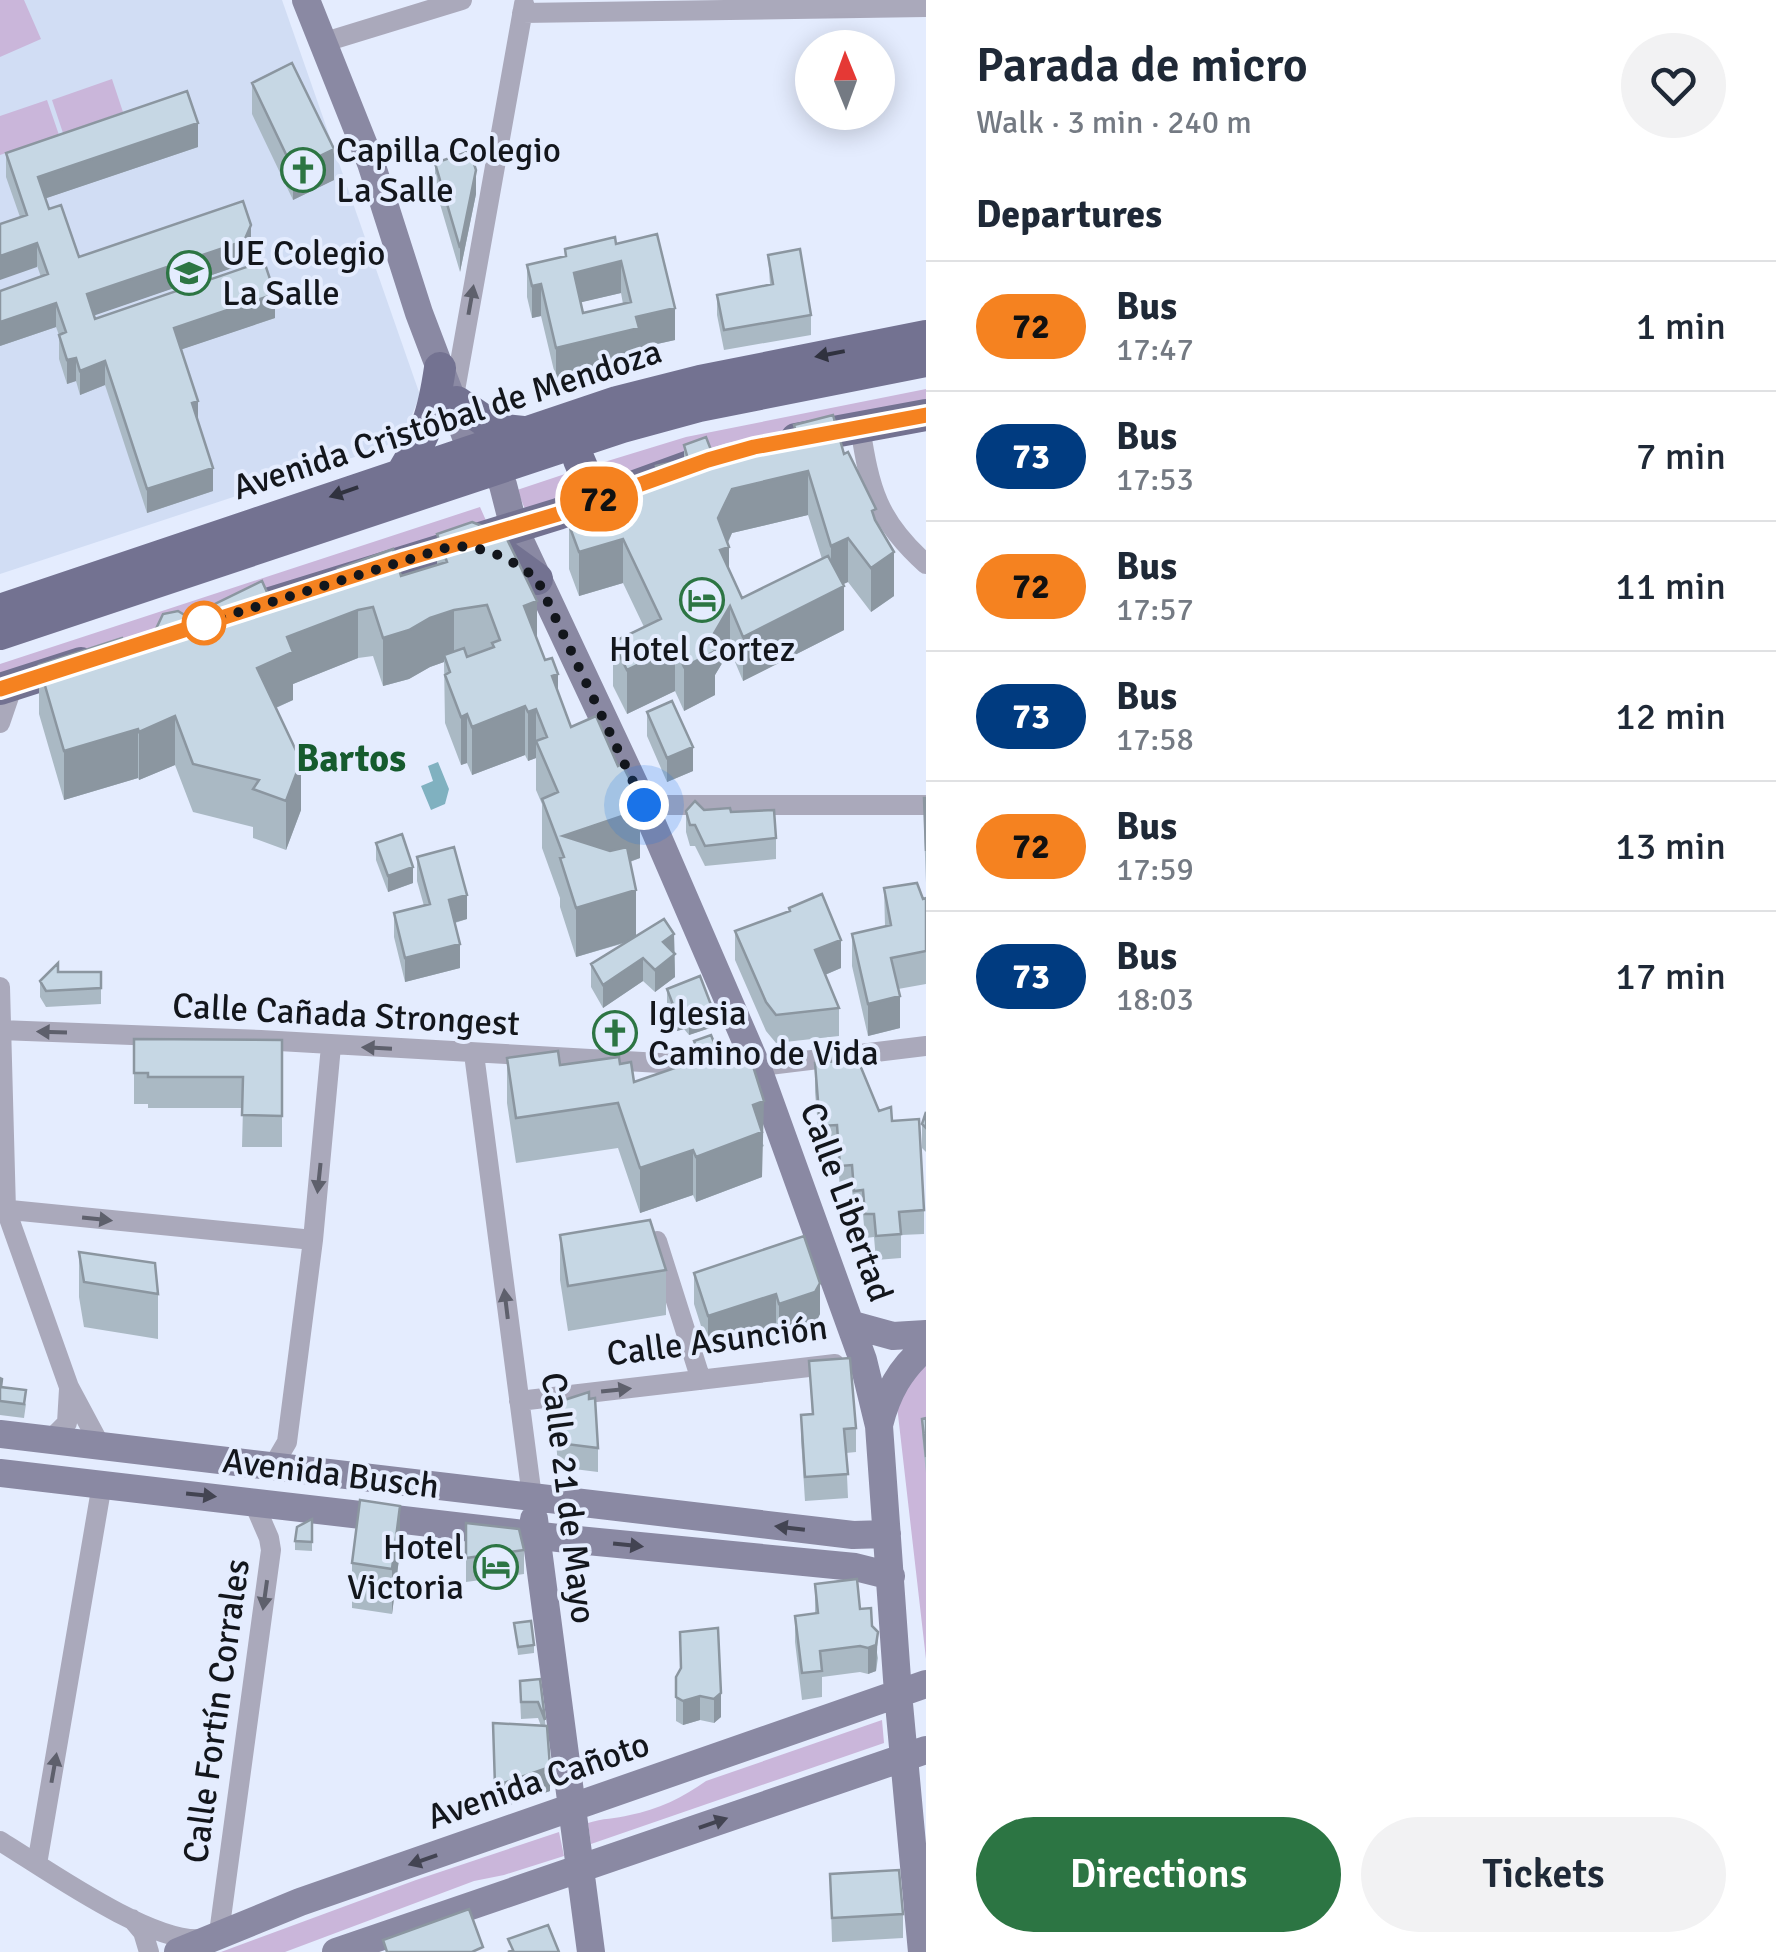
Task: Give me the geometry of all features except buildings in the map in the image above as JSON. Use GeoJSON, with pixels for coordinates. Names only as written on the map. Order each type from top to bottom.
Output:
{"type":"FeatureCollection","features":[{"type":"Feature","properties":{"kind":"main road"},"geometry":{"type":"LineString","coordinates":[[306,0],[371,163],[450,388],[487,469]]}},
{"type":"Feature","properties":{"kind":"main road","name":"Avenida Cristóbal de Mendoza"},"geometry":{"type":"LineString","coordinates":[[0,652],[487,469],[528,432],[700,380],[926,336]]}},
{"type":"Feature","properties":{"kind":"main road","name":"Avenida Cristóbal de Mendoza"},"geometry":{"type":"LineString","coordinates":[[0,634],[487,469],[680,411],[926,362]]}},
{"type":"Feature","properties":{"kind":"main road","name":"Avenida Cristóbal de Mendoza"},"geometry":{"type":"LineString","coordinates":[[0,610],[402,473],[580,460],[701,426],[926,381]]}},
{"type":"Feature","properties":{"kind":"main road"},"geometry":{"type":"LineString","coordinates":[[450,388],[498,428],[528,432]]}},
{"type":"Feature","properties":{"kind":"main road"},"geometry":{"type":"LineString","coordinates":[[450,388],[487,469]]}},
{"type":"Feature","properties":{"kind":"main road"},"geometry":{"type":"LineString","coordinates":[[402,473],[450,388]]}},
{"type":"Feature","properties":{"kind":"main road"},"geometry":{"type":"LineString","coordinates":[[772,444],[926,415]]}},
{"type":"Feature","properties":{"kind":"main road"},"geometry":{"type":"LineString","coordinates":[[206,622],[558,514],[724,455]]}},
{"type":"Feature","properties":{"kind":"main road"},"geometry":{"type":"LineString","coordinates":[[580,460],[596,500]]}},
{"type":"Feature","properties":{"kind":"main road","name":"Calle Libertad"},"geometry":{"type":"LineString","coordinates":[[487,469],[644,805],[758,1068],[864,1360],[879,1426],[898,1693],[915,1754],[922,1952]]}},
{"type":"Feature","properties":{"kind":"main road"},"geometry":{"type":"LineString","coordinates":[[452,546],[504,555],[537,579],[546,536],[558,514]]}},
{"type":"Feature","properties":{"kind":"main road"},"geometry":{"type":"LineString","coordinates":[[7,687],[117,651]]}},
{"type":"Feature","properties":{"kind":"main road","name":"Calle Asunción"},"geometry":{"type":"LineString","coordinates":[[853,1325],[892,1336],[926,1334]]}},
{"type":"Feature","properties":{"kind":"main road"},"geometry":{"type":"LineString","coordinates":[[879,1426],[900,1373],[926,1348]]}},
{"type":"Feature","properties":{"kind":"main road"},"geometry":{"type":"LineString","coordinates":[[1,1473],[16,1462],[18,1452],[5,1435]]}},
{"type":"Feature","properties":{"kind":"main road","name":"Avenida Busch"},"geometry":{"type":"LineString","coordinates":[[5,1435],[853,1535],[887,1534]]}},
{"type":"Feature","properties":{"kind":"main road"},"geometry":{"type":"LineString","coordinates":[[50,1440],[42,1449],[40,1460],[44,1471],[53,1478]]}},
{"type":"Feature","properties":{"kind":"main road"},"geometry":{"type":"LineString","coordinates":[[102,1484],[111,1466],[103,1446]]}},
{"type":"Feature","properties":{"kind":"main road"},"geometry":{"type":"LineString","coordinates":[[144,1451],[137,1457],[132,1475],[144,1489]]}},
{"type":"Feature","properties":{"kind":"main road","name":"Avenida Busch"},"geometry":{"type":"LineString","coordinates":[[1,1473],[568,1539],[855,1567],[891,1576]]}},
{"type":"Feature","properties":{"kind":"main road","name":"Calle 21 de Mayo"},"geometry":{"type":"LineString","coordinates":[[532,1497],[591,1952]]}},
{"type":"Feature","properties":{"kind":"main road"},"geometry":{"type":"LineString","coordinates":[[568,1539],[561,1534],[556,1520],[558,1512],[569,1502]]}},
{"type":"Feature","properties":{"kind":"main road"},"geometry":{"type":"LineString","coordinates":[[853,1535],[860,1547],[855,1567]]}},
{"type":"Feature","properties":{"kind":"main road","name":"Avenida Cañoto"},"geometry":{"type":"LineString","coordinates":[[178,1952],[212,1936],[926,1684]]}},
{"type":"Feature","properties":{"kind":"main road"},"geometry":{"type":"LineString","coordinates":[[336,1952],[915,1754]]}},
{"type":"Feature","properties":{"kind":"street"},"geometry":{"type":"LineString","coordinates":[[324,42],[462,0]]}},
{"type":"Feature","properties":{"kind":"street"},"geometry":{"type":"LineString","coordinates":[[450,388],[524,7],[811,3],[926,8]]}},
{"type":"Feature","properties":{"kind":"street"},"geometry":{"type":"LineString","coordinates":[[860,427],[872,493],[894,530],[926,564]]}},
{"type":"Feature","properties":{"kind":"street"},"geometry":{"type":"LineString","coordinates":[[0,723],[7,687]]}},
{"type":"Feature","properties":{"kind":"street"},"geometry":{"type":"LineString","coordinates":[[644,805],[926,806]]}},
{"type":"Feature","properties":{"kind":"street"},"geometry":{"type":"LineString","coordinates":[[0,987],[3,1210],[69,1387],[103,1446]]}},
{"type":"Feature","properties":{"kind":"street","name":"Calle Cañada Strongest"},"geometry":{"type":"LineString","coordinates":[[0,1030],[758,1068],[926,1046]]}},
{"type":"Feature","properties":{"kind":"street"},"geometry":{"type":"LineString","coordinates":[[273,1466],[287,1442],[313,1240],[332,1046]]}},
{"type":"Feature","properties":{"kind":"street","name":"Calle 21 de Mayo"},"geometry":{"type":"LineString","coordinates":[[474,1054],[532,1497]]}},
{"type":"Feature","properties":{"kind":"street"},"geometry":{"type":"LineString","coordinates":[[3,1210],[313,1240]]}},
{"type":"Feature","properties":{"kind":"street"},"geometry":{"type":"LineString","coordinates":[[657,1241],[701,1380]]}},
{"type":"Feature","properties":{"kind":"street","name":"Calle Asunción"},"geometry":{"type":"LineString","coordinates":[[519,1401],[864,1360]]}},
{"type":"Feature","properties":{"kind":"street"},"geometry":{"type":"LineString","coordinates":[[50,1440],[67,1423],[69,1387]]}},
{"type":"Feature","properties":{"kind":"street"},"geometry":{"type":"LineString","coordinates":[[37,1864],[102,1484]]}},
{"type":"Feature","properties":{"kind":"street","name":"Calle Fortín Corrales"},"geometry":{"type":"LineString","coordinates":[[212,1936],[270,1550],[269,1538],[252,1501]]}},
{"type":"Feature","properties":{"kind":"street"},"geometry":{"type":"LineString","coordinates":[[0,1841],[130,1918],[171,1937],[212,1936]]}},
{"type":"Feature","properties":{"kind":"street"},"geometry":{"type":"LineString","coordinates":[[130,1918],[143,1932],[149,1952]]}},
{"type":"Feature","properties":{"kind":"shaded area","name":"UE Colegio La Salle"},"geometry":{"type":"Polygon","coordinates":[[[0,0],[282,0],[420,395],[407,427],[385,447],[0,574],[0,0]]]}},
{"type":"Feature","properties":{"kind":"shaded area"},"geometry":{"type":"Polygon","coordinates":[[[0,0],[24,0],[41,39],[0,57],[0,0]]]}},
{"type":"Feature","properties":{"kind":"shaded area"},"geometry":{"type":"Polygon","coordinates":[[[112,79],[123,112],[63,133],[52,100],[112,79]]]}},
{"type":"Feature","properties":{"kind":"shaded area"},"geometry":{"type":"Polygon","coordinates":[[[47,100],[59,135],[0,155],[0,116],[47,100]]]}},
{"type":"Feature","properties":{"kind":"shaded area"},"geometry":{"type":"Polygon","coordinates":[[[926,389],[926,406],[727,443],[607,483],[595,468],[686,437],[926,389]]]}},
{"type":"Feature","properties":{"kind":"shaded area"},"geometry":{"type":"Polygon","coordinates":[[[574,471],[584,493],[527,514],[517,490],[574,471]]]}},
{"type":"Feature","properties":{"kind":"shaded area"},"geometry":{"type":"Polygon","coordinates":[[[480,507],[488,525],[367,557],[0,680],[0,664],[480,507]]]}},
{"type":"Feature","properties":{"kind":"shaded area"},"geometry":{"type":"Polygon","coordinates":[[[438,762],[449,789],[445,804],[431,810],[421,786],[433,781],[428,766],[438,762]]]}},
{"type":"Feature","properties":{"kind":"shaded area"},"geometry":{"type":"Polygon","coordinates":[[[926,1362],[926,1659],[897,1406],[901,1390],[926,1362]]]}},
{"type":"Feature","properties":{"kind":"shaded area"},"geometry":{"type":"Polygon","coordinates":[[[882,1720],[884,1743],[591,1844],[588,1823],[650,1810],[706,1781],[882,1720]]]}},
{"type":"Feature","properties":{"kind":"shaded area"},"geometry":{"type":"Polygon","coordinates":[[[559,1832],[564,1856],[474,1881],[285,1952],[221,1952],[416,1880],[559,1832]]]}},
{"type":"Feature","properties":{"kind":"bus line","name":"72"},"geometry":{"type":"LineString","coordinates":[[0,689],[558,514],[708,460],[754,447],[926,415]]}},
{"type":"Feature","properties":{"kind":"place","name":"Capilla Colegio La Salle"},"geometry":{"type":"Point","coordinates":[303,170]}},
{"type":"Feature","properties":{"kind":"place","name":"UE Colegio La Salle"},"geometry":{"type":"Point","coordinates":[189,273]}},
{"type":"Feature","properties":{"kind":"place","name":"Hotel Cortez"},"geometry":{"type":"Point","coordinates":[702,600]}},
{"type":"Feature","properties":{"kind":"place","name":"Iglesia Camino de Vida"},"geometry":{"type":"Point","coordinates":[615,1033]}},
{"type":"Feature","properties":{"kind":"place","name":"Hotel Victoria"},"geometry":{"type":"Point","coordinates":[496,1567]}},
{"type":"Feature","properties":{"kind":"district","name":"Bartos"},"geometry":{"type":"Point","coordinates":[351,758]}},
{"type":"Feature","properties":{"kind":"route"},"geometry":{"type":"LineString","coordinates":[[204,623],[452,546],[504,555],[537,579],[644,805]]}}]}
